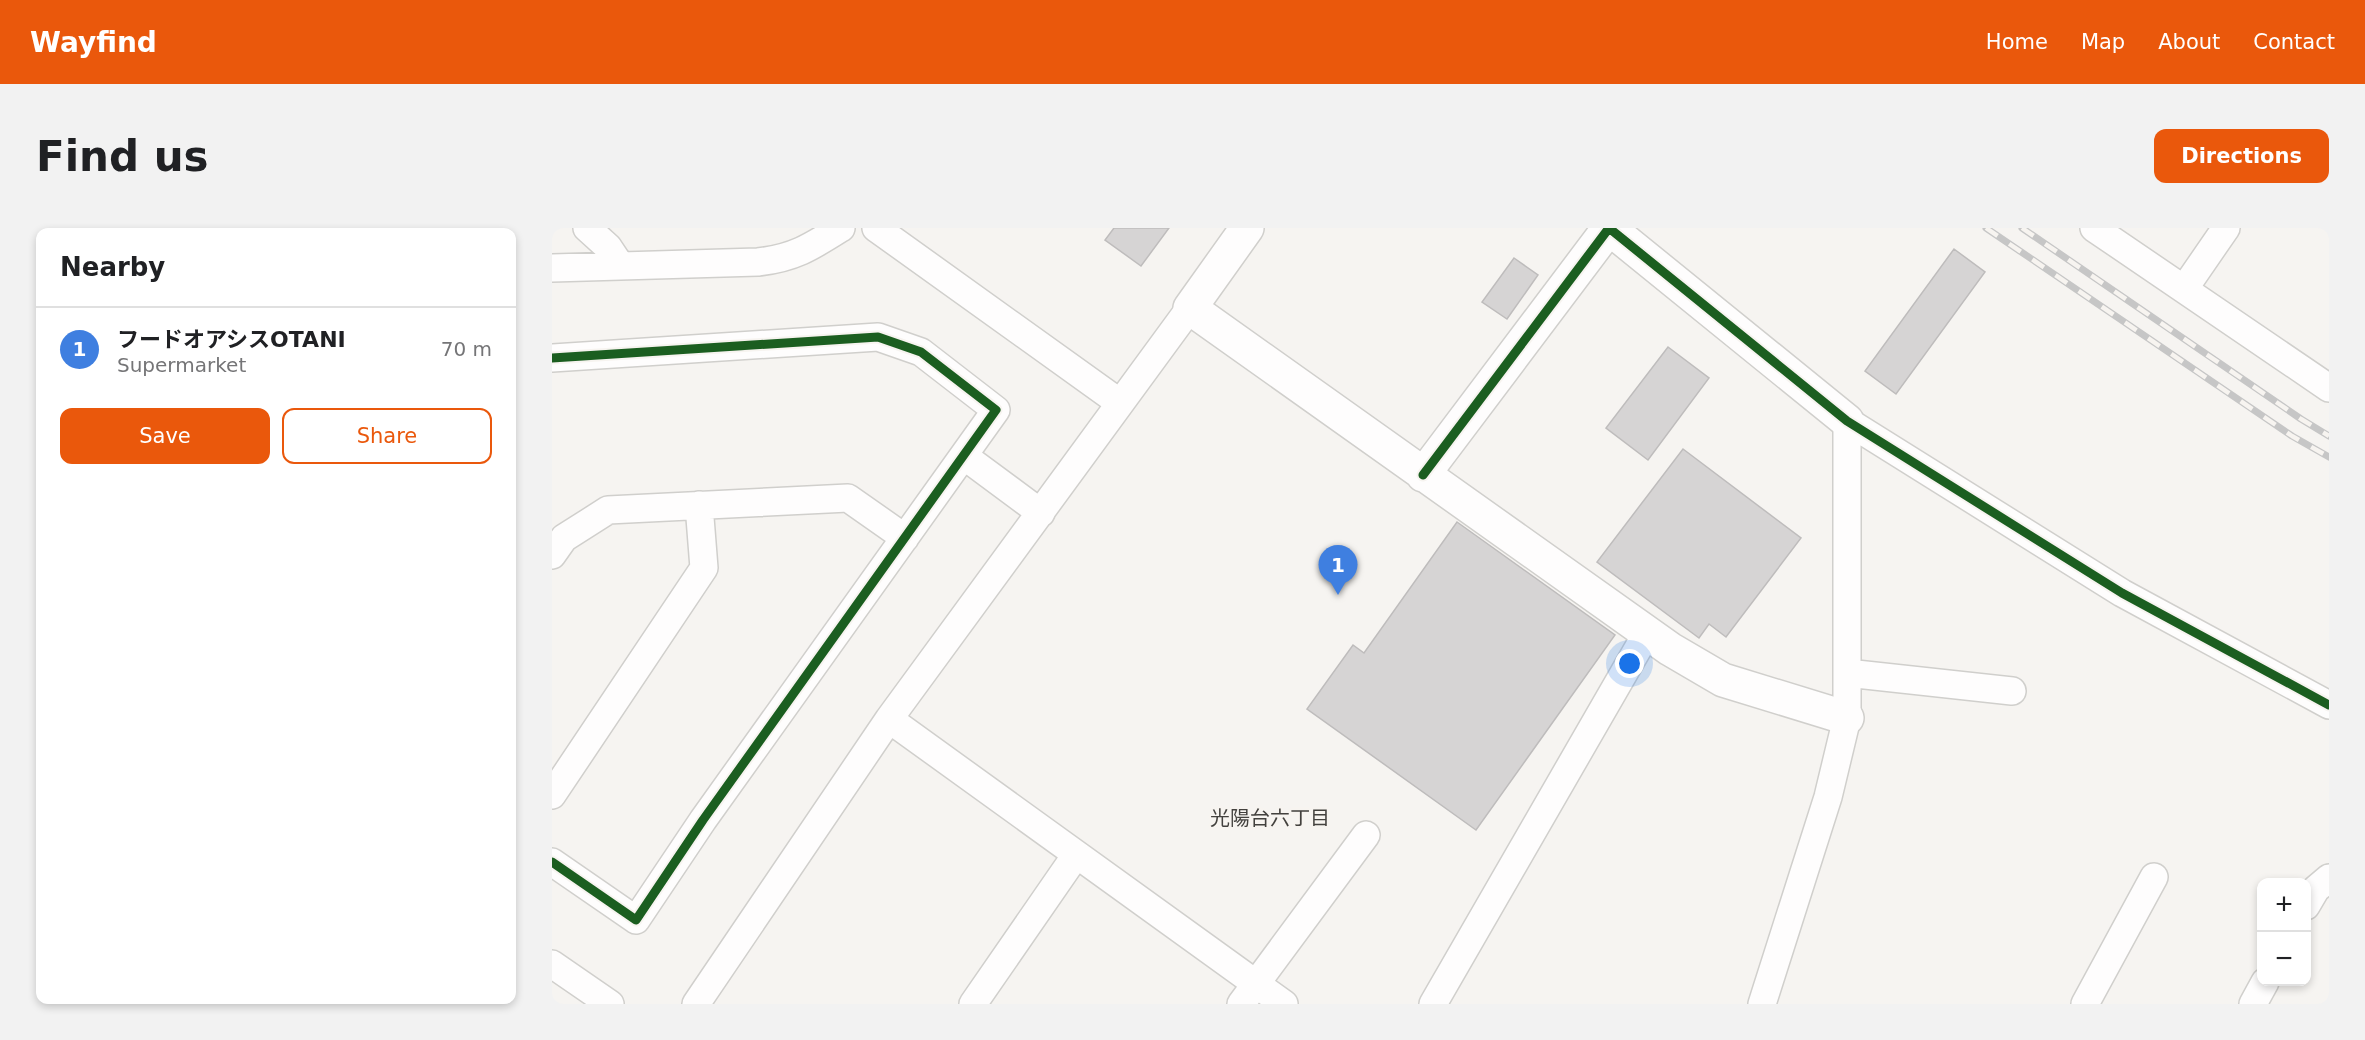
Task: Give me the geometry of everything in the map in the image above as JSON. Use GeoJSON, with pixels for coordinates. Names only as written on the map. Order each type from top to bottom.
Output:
{"type":"FeatureCollection","features":[{"type":"Feature","properties":{"kind":"street"},"geometry":{"type":"LineString","coordinates":[[586,228],[608,247],[620,265]]}},
{"type":"Feature","properties":{"kind":"street"},"geometry":{"type":"LineString","coordinates":[[552,267],[758,262],[782,259],[800,253],[841,228]]}},
{"type":"Feature","properties":{"kind":"street"},"geometry":{"type":"LineString","coordinates":[[876,228],[1120,403]]}},
{"type":"Feature","properties":{"kind":"street"},"geometry":{"type":"LineString","coordinates":[[696,1004],[889,719],[1247,228]]}},
{"type":"Feature","properties":{"kind":"street"},"geometry":{"type":"LineString","coordinates":[[1423,475],[1609,228],[1847,421],[2122,593],[2329,705]]}},
{"type":"Feature","properties":{"kind":"street"},"geometry":{"type":"LineString","coordinates":[[2094,228],[2329,388]]}},
{"type":"Feature","properties":{"kind":"street"},"geometry":{"type":"LineString","coordinates":[[2184,289],[2226,228]]}},
{"type":"Feature","properties":{"kind":"street"},"geometry":{"type":"LineString","coordinates":[[1190,308],[1647,633],[1723,680],[1847,718]]}},
{"type":"Feature","properties":{"kind":"street"},"geometry":{"type":"LineString","coordinates":[[552,358],[878,337],[921,352],[996,410],[703,820],[636,920],[552,862]]}},
{"type":"Feature","properties":{"kind":"street"},"geometry":{"type":"LineString","coordinates":[[1762,1004],[1828,797],[1847,718],[1847,421]]}},
{"type":"Feature","properties":{"kind":"street"},"geometry":{"type":"LineString","coordinates":[[964,456],[1041,513]]}},
{"type":"Feature","properties":{"kind":"street"},"geometry":{"type":"LineString","coordinates":[[552,555],[564,538],[608,510],[699,505],[848,498],[905,538]]}},
{"type":"Feature","properties":{"kind":"street"},"geometry":{"type":"LineString","coordinates":[[552,795],[704,568],[699,505]]}},
{"type":"Feature","properties":{"kind":"street"},"geometry":{"type":"LineString","coordinates":[[1433,1004],[1647,633]]}},
{"type":"Feature","properties":{"kind":"street"},"geometry":{"type":"LineString","coordinates":[[1847,673],[2012,691]]}},
{"type":"Feature","properties":{"kind":"street"},"geometry":{"type":"LineString","coordinates":[[889,719],[1076,855],[1248,994],[1284,1004]]}},
{"type":"Feature","properties":{"kind":"street"},"geometry":{"type":"LineString","coordinates":[[1248,994],[1366,835]]}},
{"type":"Feature","properties":{"kind":"street"},"geometry":{"type":"LineString","coordinates":[[973,1004],[1076,855]]}},
{"type":"Feature","properties":{"kind":"street"},"geometry":{"type":"LineString","coordinates":[[2085,1004],[2154,877]]}},
{"type":"Feature","properties":{"kind":"street"},"geometry":{"type":"LineString","coordinates":[[2311,898],[2316,889],[2329,878]]}},
{"type":"Feature","properties":{"kind":"street"},"geometry":{"type":"LineString","coordinates":[[552,964],[610,1004]]}},
{"type":"Feature","properties":{"kind":"street"},"geometry":{"type":"LineString","coordinates":[[2253,1004],[2262,986]]}},
{"type":"Feature","properties":{"kind":"building"},"geometry":{"type":"Polygon","coordinates":[[[1114,228],[1169,228],[1141,266],[1105,240],[1114,228]]]}},
{"type":"Feature","properties":{"kind":"building"},"geometry":{"type":"Polygon","coordinates":[[[1954,249],[1985,272],[1896,394],[1865,371],[1954,249]]]}},
{"type":"Feature","properties":{"kind":"building"},"geometry":{"type":"Polygon","coordinates":[[[1514,258],[1538,275],[1507,319],[1482,302],[1514,258]]]}},
{"type":"Feature","properties":{"kind":"building"},"geometry":{"type":"Polygon","coordinates":[[[1668,347],[1709,378],[1648,460],[1606,428],[1668,347]]]}},
{"type":"Feature","properties":{"kind":"building"},"geometry":{"type":"Polygon","coordinates":[[[1683,449],[1801,538],[1726,637],[1709,624],[1699,638],[1597,562],[1683,449]]]}},
{"type":"Feature","properties":{"kind":"building"},"geometry":{"type":"Polygon","coordinates":[[[1457,522],[1615,635],[1476,830],[1307,709],[1353,645],[1364,653],[1457,522]]]}},
{"type":"Feature","properties":{"kind":"railway"},"geometry":{"type":"LineString","coordinates":[[1986,228],[2292,436],[2329,457]]}},
{"type":"Feature","properties":{"kind":"railway"},"geometry":{"type":"LineString","coordinates":[[2022,228],[2329,436]]}},
{"type":"Feature","properties":{"kind":"cycle path"},"geometry":{"type":"LineString","coordinates":[[1423,475],[1609,228],[1847,421],[2122,593],[2329,705]]}},
{"type":"Feature","properties":{"kind":"cycle path"},"geometry":{"type":"LineString","coordinates":[[552,358],[878,337],[921,352],[996,410],[703,820],[636,920],[552,862]]}},
{"type":"Feature","properties":{"kind":"place","name":"フードオアシスOTANI"},"geometry":{"type":"Point","coordinates":[1338,595]}},
{"type":"Feature","properties":{"kind":"district","name":"光陽台六丁目"},"geometry":{"type":"Point","coordinates":[1270,818]}}]}
